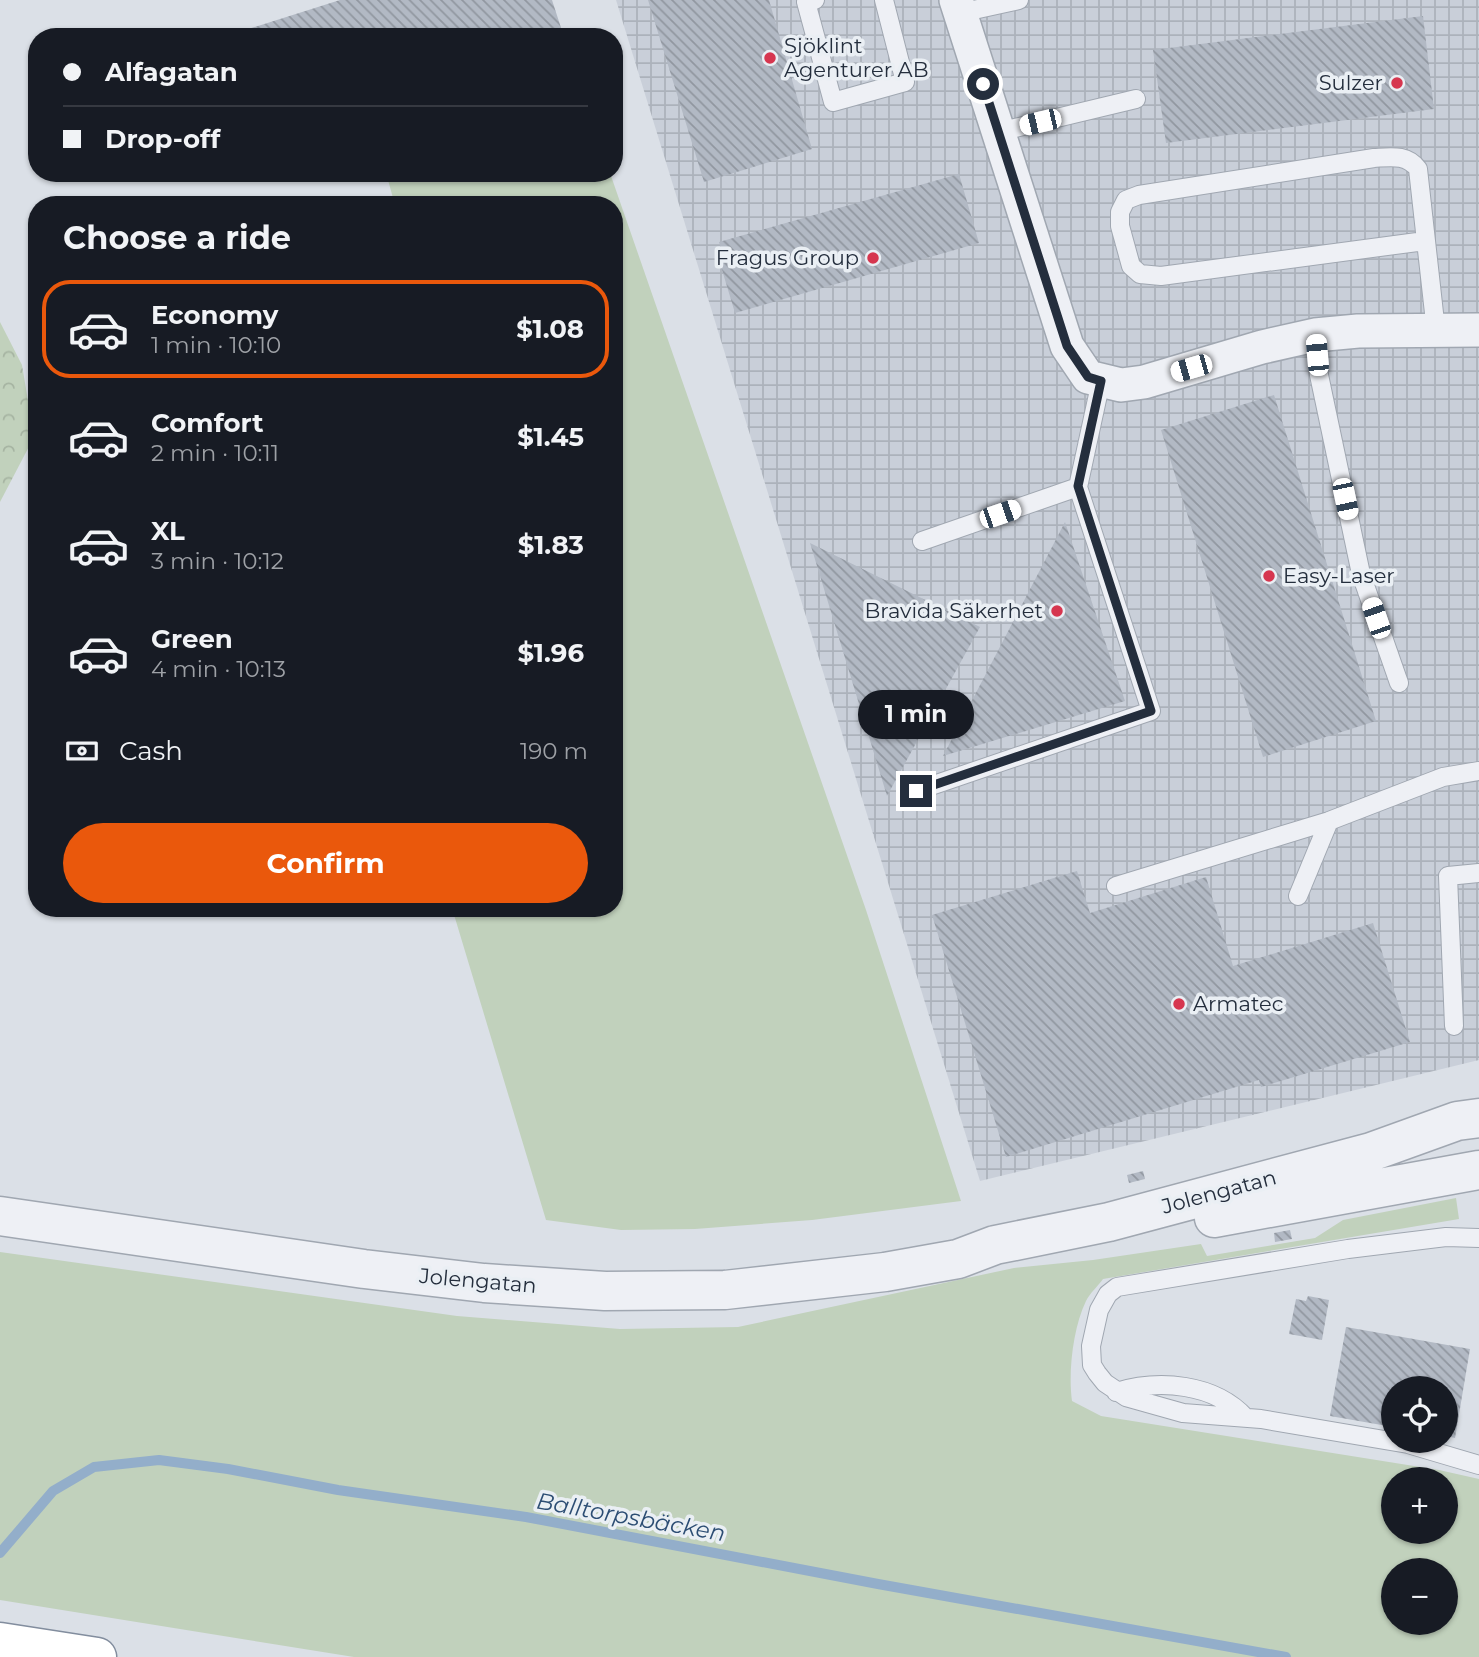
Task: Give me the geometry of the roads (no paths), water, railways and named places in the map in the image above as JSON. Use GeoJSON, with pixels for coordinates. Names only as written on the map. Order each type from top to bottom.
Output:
{"type":"FeatureCollection","features":[{"type":"Feature","properties":{"kind":"highway"},"geometry":{"type":"LineString","coordinates":[[0,1642],[97,1657]]}},
{"type":"Feature","properties":{"kind":"street"},"geometry":{"type":"LineString","coordinates":[[958,6],[1067,346],[1088,377],[1121,384],[1144,382],[1262,347],[1315,335],[1358,331],[1479,330]]}},
{"type":"Feature","properties":{"kind":"street","name":"Jolengatan"},"geometry":{"type":"LineString","coordinates":[[0,1216],[364,1269],[484,1283],[605,1291],[725,1290],[783,1285],[958,1259],[995,1245],[1109,1222],[1358,1155],[1457,1121],[1479,1118]]}},
{"type":"Feature","properties":{"kind":"street","name":"Jolengatan"},"geometry":{"type":"LineString","coordinates":[[958,1259],[998,1264],[1280,1205],[1479,1170]]}},
{"type":"Feature","properties":{"kind":"lane"},"geometry":{"type":"LineString","coordinates":[[815,0],[806,2],[834,102],[905,82],[884,0]]}},
{"type":"Feature","properties":{"kind":"lane"},"geometry":{"type":"LineString","coordinates":[[958,6],[1019,0]]}},
{"type":"Feature","properties":{"kind":"lane"},"geometry":{"type":"LineString","coordinates":[[998,132],[1136,99]]}},
{"type":"Feature","properties":{"kind":"lane"},"geometry":{"type":"LineString","coordinates":[[1425,241],[1161,276],[1140,274],[1130,266],[1120,226],[1120,212],[1126,200],[1139,195],[1374,158],[1399,157],[1413,162],[1418,169],[1436,331]]}},
{"type":"Feature","properties":{"kind":"lane"},"geometry":{"type":"LineString","coordinates":[[1315,335],[1319,375],[1361,574],[1399,683]]}},
{"type":"Feature","properties":{"kind":"lane"},"geometry":{"type":"LineString","coordinates":[[916,791],[1151,711],[1078,486],[1101,381]]}},
{"type":"Feature","properties":{"kind":"lane"},"geometry":{"type":"LineString","coordinates":[[922,541],[1078,486]]}},
{"type":"Feature","properties":{"kind":"lane"},"geometry":{"type":"LineString","coordinates":[[1116,886],[1329,821],[1443,777],[1479,771]]}},
{"type":"Feature","properties":{"kind":"lane"},"geometry":{"type":"LineString","coordinates":[[1298,896],[1329,821]]}},
{"type":"Feature","properties":{"kind":"lane"},"geometry":{"type":"LineString","coordinates":[[1454,1026],[1448,876],[1479,873]]}},
{"type":"Feature","properties":{"kind":"lane"},"geometry":{"type":"LineString","coordinates":[[1479,1238],[1446,1237],[1348,1249],[1117,1287],[1108,1294],[1099,1310],[1091,1346],[1093,1365],[1097,1373],[1116,1392],[1152,1405],[1183,1413],[1246,1418],[1408,1444],[1479,1465]]}},
{"type":"Feature","properties":{"kind":"lane"},"geometry":{"type":"LineString","coordinates":[[1116,1392],[1152,1384],[1192,1388],[1223,1400],[1246,1418]]}},
{"type":"Feature","properties":{"kind":"waterway","name":"Balltorpsbäcken"},"geometry":{"type":"LineString","coordinates":[[0,1553],[53,1491],[94,1467],[159,1460],[228,1469],[338,1490],[526,1517],[878,1584],[1286,1657]]}},
{"type":"Feature","properties":{"kind":"place","name":"Sjöklint Agenturer AB"},"geometry":{"type":"Point","coordinates":[770,58]}},
{"type":"Feature","properties":{"kind":"place","name":"Sulzer"},"geometry":{"type":"Point","coordinates":[1397,83]}},
{"type":"Feature","properties":{"kind":"place","name":"Fragus Group"},"geometry":{"type":"Point","coordinates":[873,258]}},
{"type":"Feature","properties":{"kind":"place","name":"Easy-Laser"},"geometry":{"type":"Point","coordinates":[1269,576]}},
{"type":"Feature","properties":{"kind":"place","name":"Bravida Säkerhet"},"geometry":{"type":"Point","coordinates":[1057,611]}},
{"type":"Feature","properties":{"kind":"place","name":"Armatec"},"geometry":{"type":"Point","coordinates":[1179,1004]}}]}
